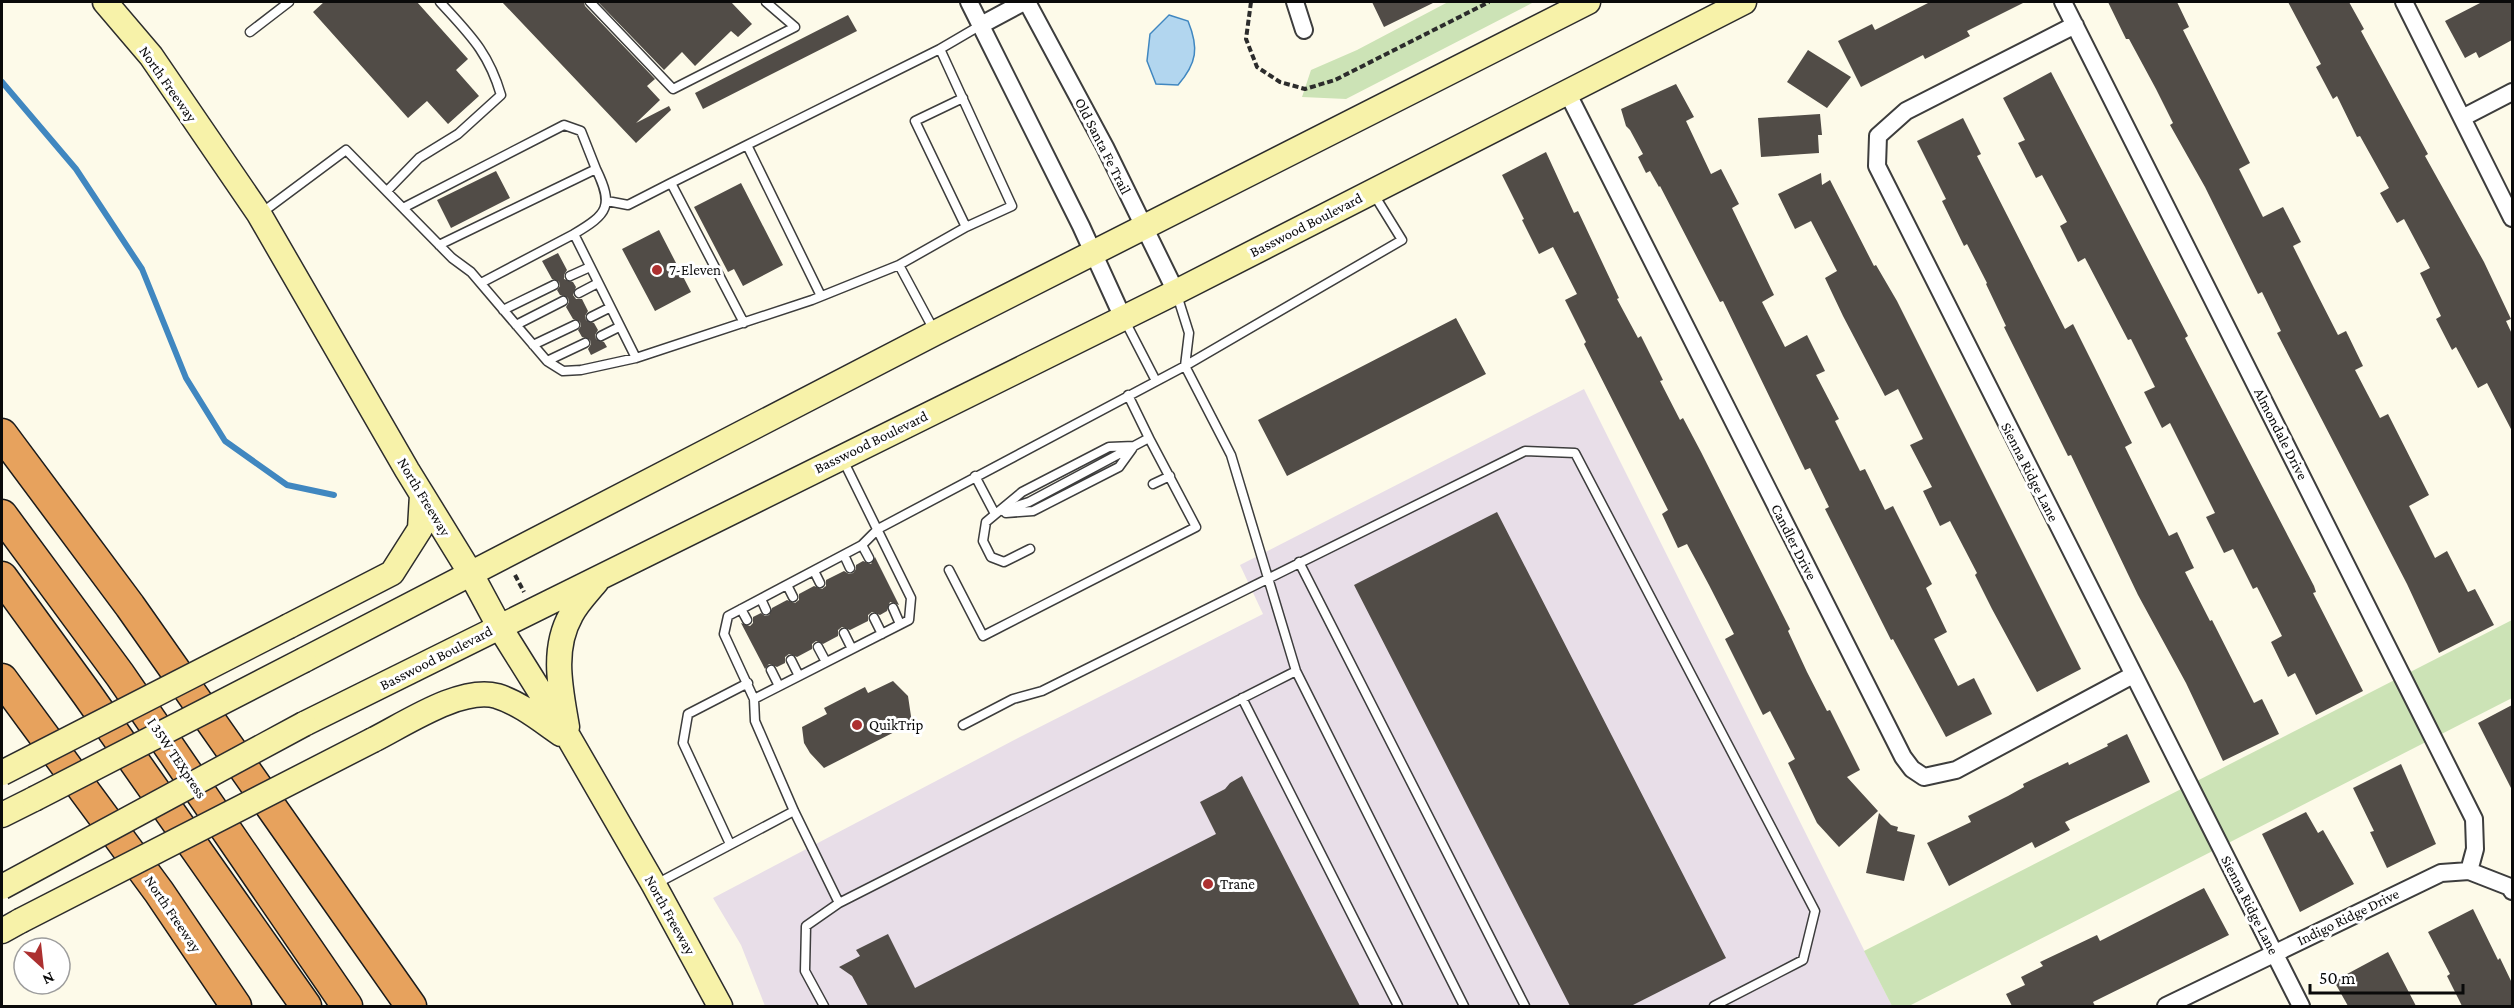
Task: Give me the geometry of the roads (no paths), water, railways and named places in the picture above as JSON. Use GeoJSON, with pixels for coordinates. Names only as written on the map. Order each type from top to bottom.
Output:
{"type":"FeatureCollection","features":[{"type":"Feature","properties":{"kind":"highway"},"geometry":{"type":"LineString","coordinates":[[2,434],[130,606],[411,1006]]}},
{"type":"Feature","properties":{"kind":"highway","name":"I 35W TEXpress"},"geometry":{"type":"LineString","coordinates":[[2,515],[120,675],[347,1006]]}},
{"type":"Feature","properties":{"kind":"highway"},"geometry":{"type":"LineString","coordinates":[[2,577],[306,1006]]}},
{"type":"Feature","properties":{"kind":"highway","name":"North Freeway"},"geometry":{"type":"LineString","coordinates":[[2,679],[159,892],[236,1006]]}},
{"type":"Feature","properties":{"kind":"main road","name":"North Freeway"},"geometry":{"type":"LineString","coordinates":[[105,2],[151,56],[259,214],[422,495],[471,574],[499,626],[654,885],[720,1006]]}},
{"type":"Feature","properties":{"kind":"main road"},"geometry":{"type":"LineString","coordinates":[[2,815],[935,333],[1095,254],[1588,2]]}},
{"type":"Feature","properties":{"kind":"main road","name":"Basswood Boulevard"},"geometry":{"type":"LineString","coordinates":[[2,887],[304,724],[1176,292],[1744,2]]}},
{"type":"Feature","properties":{"kind":"main road"},"geometry":{"type":"LineString","coordinates":[[2,773],[392,573],[420,529],[422,495]]}},
{"type":"Feature","properties":{"kind":"main road"},"geometry":{"type":"LineString","coordinates":[[568,738],[558,671],[561,641],[570,616],[600,576]]}},
{"type":"Feature","properties":{"kind":"main road"},"geometry":{"type":"LineString","coordinates":[[11,926],[449,702],[479,694],[497,696],[568,738]]}},
{"type":"Feature","properties":{"kind":"street"},"geometry":{"type":"LineString","coordinates":[[969,2],[1095,254],[1124,318]]}},
{"type":"Feature","properties":{"kind":"street","name":"Old Santa Fe Trail"},"geometry":{"type":"LineString","coordinates":[[981,25],[1026,2],[1105,147],[1176,292]]}},
{"type":"Feature","properties":{"kind":"street"},"geometry":{"type":"LineString","coordinates":[[1295,2],[1304,30]]}},
{"type":"Feature","properties":{"kind":"street","name":"Almondale Drive"},"geometry":{"type":"LineString","coordinates":[[2063,2],[2474,819],[2475,849],[2469,871]]}},
{"type":"Feature","properties":{"kind":"street"},"geometry":{"type":"LineString","coordinates":[[2404,2],[2512,218]]}},
{"type":"Feature","properties":{"kind":"street","name":"Sienna Ridge Lane"},"geometry":{"type":"LineString","coordinates":[[2075,25],[1906,111],[1878,136],[1877,166],[2301,1006]]}},
{"type":"Feature","properties":{"kind":"street","name":"Candler Drive"},"geometry":{"type":"LineString","coordinates":[[1567,92],[1903,757],[1912,769],[1924,777],[1956,770],[2133,675]]}},
{"type":"Feature","properties":{"kind":"street"},"geometry":{"type":"LineString","coordinates":[[2462,118],[2512,92]]}},
{"type":"Feature","properties":{"kind":"street"},"geometry":{"type":"LineString","coordinates":[[2469,871],[2510,887],[2512,891]]}},
{"type":"Feature","properties":{"kind":"street","name":"Indigo Ridge Drive"},"geometry":{"type":"LineString","coordinates":[[2166,1006],[2441,873],[2469,871]]}},
{"type":"Feature","properties":{"kind":"lane"},"geometry":{"type":"LineString","coordinates":[[250,32],[289,2]]}},
{"type":"Feature","properties":{"kind":"lane"},"geometry":{"type":"LineString","coordinates":[[387,191],[418,158],[458,134],[501,95],[496,77],[479,45],[440,2]]}},
{"type":"Feature","properties":{"kind":"lane"},"geometry":{"type":"LineString","coordinates":[[590,2],[673,89],[795,27],[766,2]]}},
{"type":"Feature","properties":{"kind":"lane"},"geometry":{"type":"LineString","coordinates":[[607,201],[628,205],[940,49],[981,25]]}},
{"type":"Feature","properties":{"kind":"lane"},"geometry":{"type":"LineString","coordinates":[[259,214],[346,150],[439,245],[481,283],[548,361],[563,370],[581,370],[636,358],[821,296],[899,265],[1012,206],[940,49]]}},
{"type":"Feature","properties":{"kind":"lane"},"geometry":{"type":"LineString","coordinates":[[963,98],[915,121],[966,228]]}},
{"type":"Feature","properties":{"kind":"lane"},"geometry":{"type":"LineString","coordinates":[[403,208],[564,125],[581,131],[607,193],[607,201],[595,222],[481,283]]}},
{"type":"Feature","properties":{"kind":"lane"},"geometry":{"type":"LineString","coordinates":[[747,145],[821,296]]}},
{"type":"Feature","properties":{"kind":"lane"},"geometry":{"type":"LineString","coordinates":[[439,245],[596,169]]}},
{"type":"Feature","properties":{"kind":"lane"},"geometry":{"type":"LineString","coordinates":[[671,183],[744,323]]}},
{"type":"Feature","properties":{"kind":"lane"},"geometry":{"type":"LineString","coordinates":[[839,903],[794,812],[755,721],[754,699],[724,634],[728,616],[862,545],[878,528],[1185,366],[1402,240],[1372,191]]}},
{"type":"Feature","properties":{"kind":"lane"},"geometry":{"type":"LineString","coordinates":[[574,234],[636,358]]}},
{"type":"Feature","properties":{"kind":"lane"},"geometry":{"type":"LineString","coordinates":[[899,265],[935,333]]}},
{"type":"Feature","properties":{"kind":"lane"},"geometry":{"type":"LineString","coordinates":[[570,276],[590,267]]}},
{"type":"Feature","properties":{"kind":"lane"},"geometry":{"type":"LineString","coordinates":[[579,293],[598,283]]}},
{"type":"Feature","properties":{"kind":"lane"},"geometry":{"type":"LineString","coordinates":[[503,310],[554,285]]}},
{"type":"Feature","properties":{"kind":"lane"},"geometry":{"type":"LineString","coordinates":[[1176,292],[1189,333],[1185,366],[1231,454],[1296,671],[1464,1006]]}},
{"type":"Feature","properties":{"kind":"lane"},"geometry":{"type":"LineString","coordinates":[[516,325],[563,301]]}},
{"type":"Feature","properties":{"kind":"lane"},"geometry":{"type":"LineString","coordinates":[[591,317],[609,308]]}},
{"type":"Feature","properties":{"kind":"lane"},"geometry":{"type":"LineString","coordinates":[[1124,318],[1156,381]]}},
{"type":"Feature","properties":{"kind":"lane"},"geometry":{"type":"LineString","coordinates":[[533,345],[575,325]]}},
{"type":"Feature","properties":{"kind":"lane"},"geometry":{"type":"LineString","coordinates":[[601,336],[619,327]]}},
{"type":"Feature","properties":{"kind":"lane"},"geometry":{"type":"LineString","coordinates":[[548,361],[585,343]]}},
{"type":"Feature","properties":{"kind":"lane"},"geometry":{"type":"LineString","coordinates":[[949,570],[983,636],[1196,528],[1128,396]]}},
{"type":"Feature","properties":{"kind":"lane"},"geometry":{"type":"LineString","coordinates":[[1030,549],[1004,562],[991,557],[983,541],[986,522],[995,514],[1029,502],[1149,438]]}},
{"type":"Feature","properties":{"kind":"lane"},"geometry":{"type":"LineString","coordinates":[[963,725],[1013,699],[1042,691],[1525,451],[1575,453],[1815,911],[1803,960],[1714,1006]]}},
{"type":"Feature","properties":{"kind":"lane"},"geometry":{"type":"LineString","coordinates":[[754,699],[909,620],[911,598],[842,457]]}},
{"type":"Feature","properties":{"kind":"lane"},"geometry":{"type":"LineString","coordinates":[[975,476],[995,514]]}},
{"type":"Feature","properties":{"kind":"lane"},"geometry":{"type":"LineString","coordinates":[[1154,484],[1170,476]]}},
{"type":"Feature","properties":{"kind":"lane"},"geometry":{"type":"LineString","coordinates":[[862,545],[869,558]]}},
{"type":"Feature","properties":{"kind":"lane"},"geometry":{"type":"LineString","coordinates":[[844,555],[850,568]]}},
{"type":"Feature","properties":{"kind":"lane"},"geometry":{"type":"LineString","coordinates":[[1299,562],[1525,1006]]}},
{"type":"Feature","properties":{"kind":"lane"},"geometry":{"type":"LineString","coordinates":[[814,571],[820,583]]}},
{"type":"Feature","properties":{"kind":"lane"},"geometry":{"type":"LineString","coordinates":[[787,585],[793,597]]}},
{"type":"Feature","properties":{"kind":"lane"},"geometry":{"type":"LineString","coordinates":[[761,599],[766,610]]}},
{"type":"Feature","properties":{"kind":"lane"},"geometry":{"type":"LineString","coordinates":[[893,608],[900,624]]}},
{"type":"Feature","properties":{"kind":"lane"},"geometry":{"type":"LineString","coordinates":[[741,609],[747,620]]}},
{"type":"Feature","properties":{"kind":"lane"},"geometry":{"type":"LineString","coordinates":[[874,618],[882,634]]}},
{"type":"Feature","properties":{"kind":"lane"},"geometry":{"type":"LineString","coordinates":[[844,633],[852,649]]}},
{"type":"Feature","properties":{"kind":"lane"},"geometry":{"type":"LineString","coordinates":[[818,646],[826,662]]}},
{"type":"Feature","properties":{"kind":"lane"},"geometry":{"type":"LineString","coordinates":[[791,660],[799,676]]}},
{"type":"Feature","properties":{"kind":"lane"},"geometry":{"type":"LineString","coordinates":[[771,670],[779,686]]}},
{"type":"Feature","properties":{"kind":"lane"},"geometry":{"type":"LineString","coordinates":[[824,1006],[805,971],[806,926],[839,903],[1296,671]]}},
{"type":"Feature","properties":{"kind":"lane"},"geometry":{"type":"LineString","coordinates":[[730,844],[683,743],[688,714],[748,683]]}},
{"type":"Feature","properties":{"kind":"lane"},"geometry":{"type":"LineString","coordinates":[[1242,698],[1398,1006]]}},
{"type":"Feature","properties":{"kind":"lane"},"geometry":{"type":"LineString","coordinates":[[654,885],[794,812]]}},
{"type":"Feature","properties":{"kind":"water"},"geometry":{"type":"Polygon","coordinates":[[[1169,15],[1188,21],[1194,39],[1192,62],[1178,85],[1156,84],[1147,61],[1150,34],[1169,15]]]}},
{"type":"Feature","properties":{"kind":"waterway"},"geometry":{"type":"LineString","coordinates":[[2,82],[76,169],[142,269],[186,378],[225,441],[287,485],[334,495]]}},
{"type":"Feature","properties":{"kind":"place","name":"7-Eleven"},"geometry":{"type":"Point","coordinates":[657,270]}},
{"type":"Feature","properties":{"kind":"place","name":"QuikTrip"},"geometry":{"type":"Point","coordinates":[857,725]}},
{"type":"Feature","properties":{"kind":"place","name":"Trane"},"geometry":{"type":"Point","coordinates":[1208,884]}}]}
